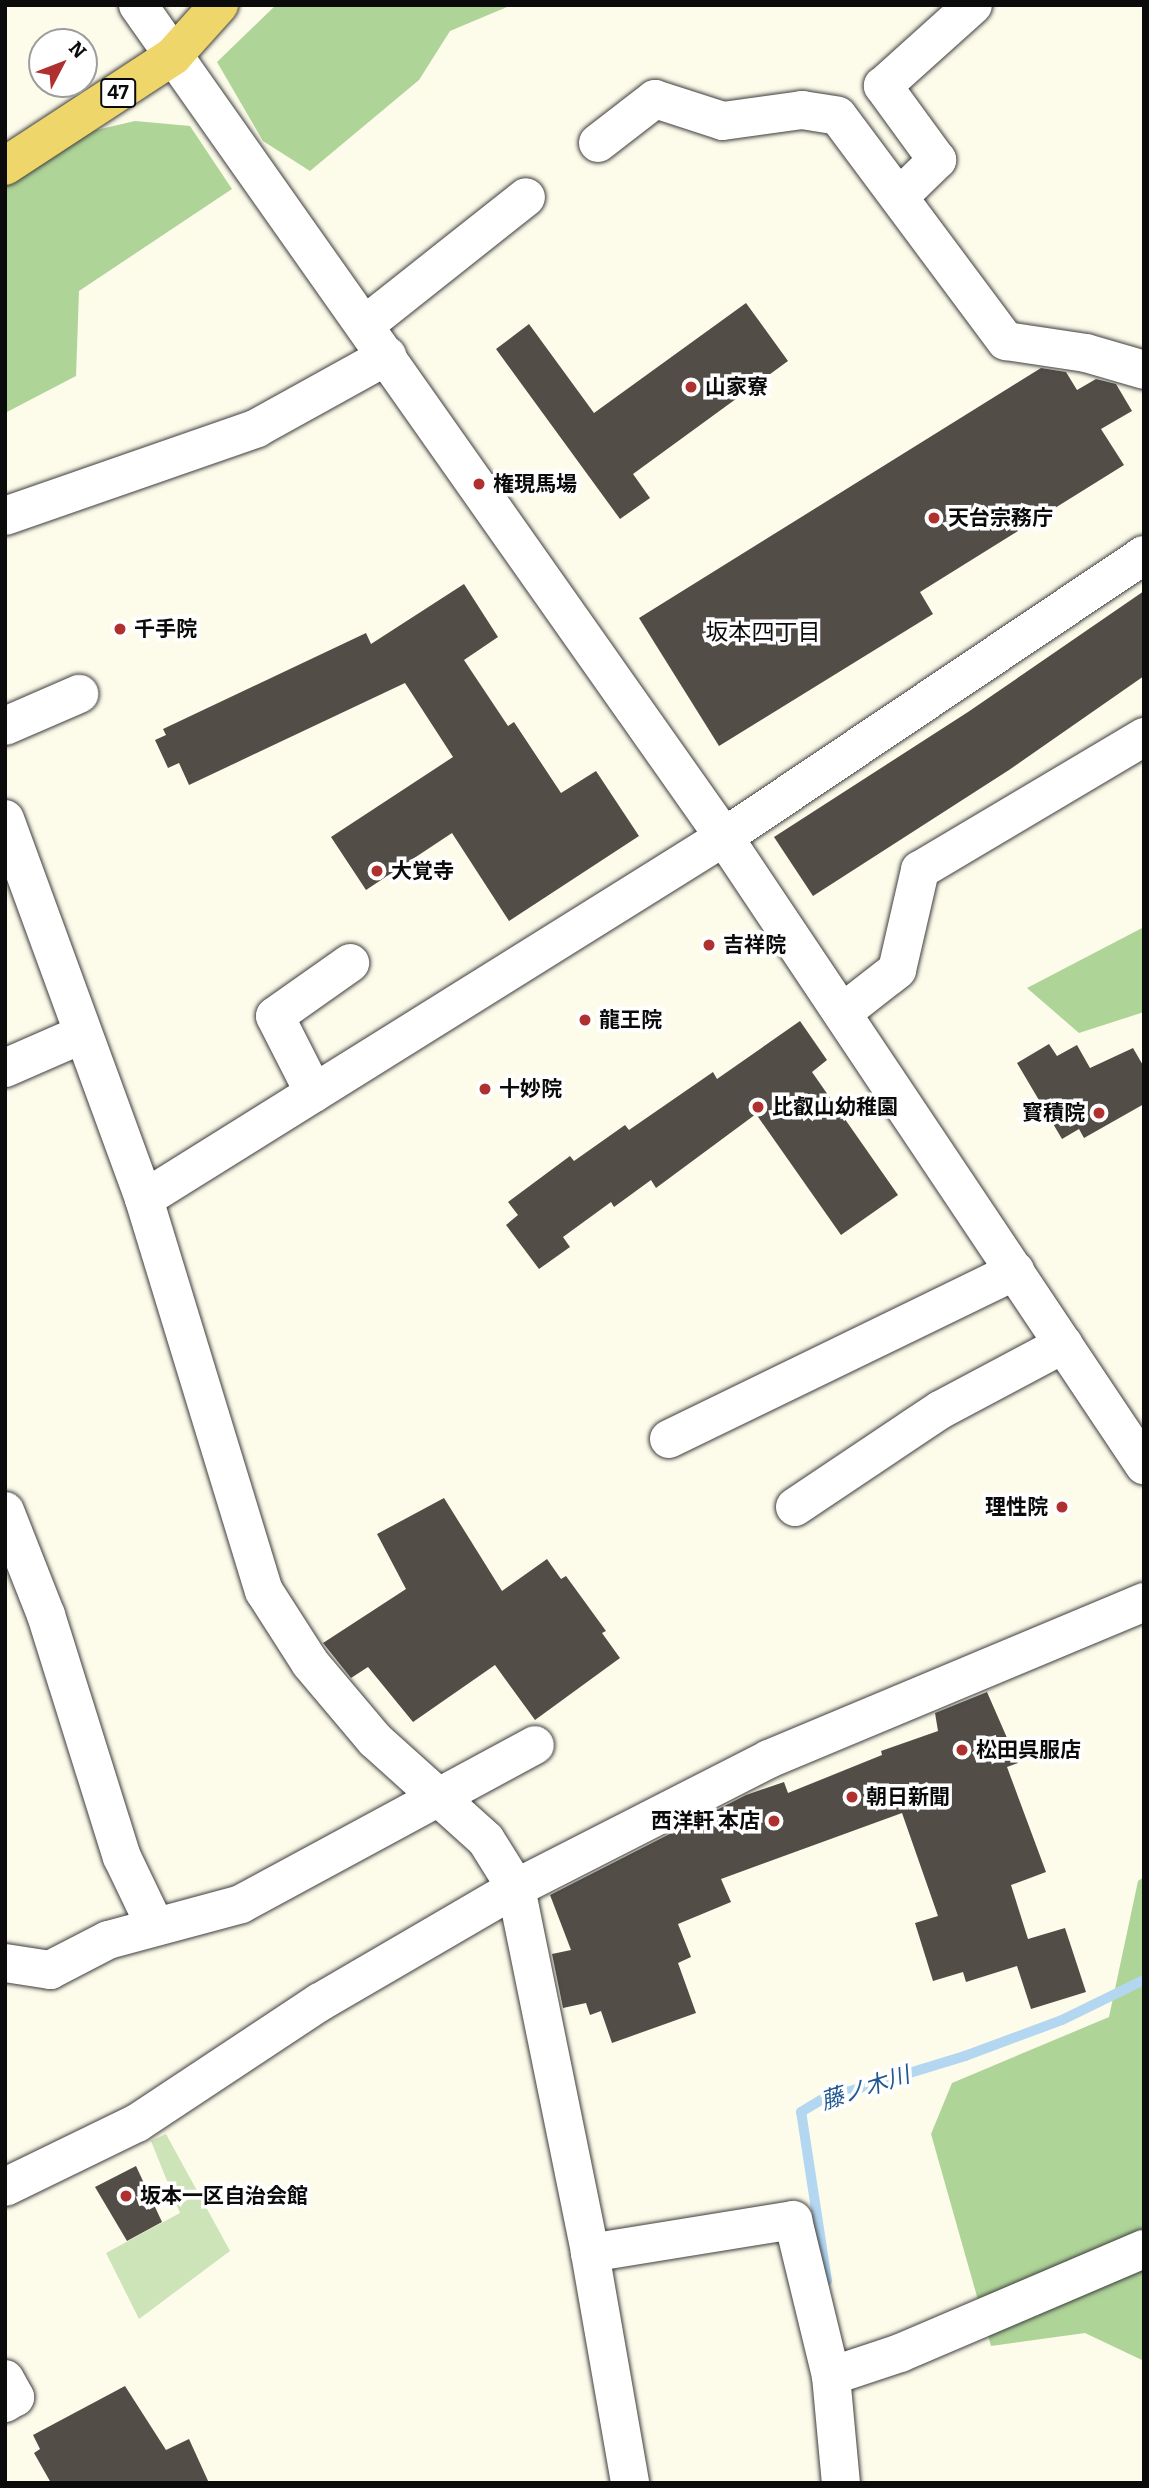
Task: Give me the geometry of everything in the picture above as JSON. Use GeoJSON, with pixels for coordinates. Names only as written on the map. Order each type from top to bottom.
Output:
{"type":"FeatureCollection","features":[{"type":"Feature","properties":{"kind":"main road","name":"47"},"geometry":{"type":"LineString","coordinates":[[5,166],[173,55],[219,5]]}},
{"type":"Feature","properties":{"kind":"street"},"geometry":{"type":"LineString","coordinates":[[138,5],[366,324],[724,837],[1063,1344],[1133,1426],[1144,1465]]}},
{"type":"Feature","properties":{"kind":"street"},"geometry":{"type":"LineString","coordinates":[[900,196],[937,160],[883,86],[972,5]]}},
{"type":"Feature","properties":{"kind":"street"},"geometry":{"type":"LineString","coordinates":[[598,143],[654,99],[723,121],[814,112],[838,116],[1006,341],[1086,353],[1144,370]]}},
{"type":"Feature","properties":{"kind":"street"},"geometry":{"type":"LineString","coordinates":[[366,324],[526,197]]}},
{"type":"Feature","properties":{"kind":"street"},"geometry":{"type":"LineString","coordinates":[[5,516],[257,428],[387,356]]}},
{"type":"Feature","properties":{"kind":"street"},"geometry":{"type":"LineString","coordinates":[[144,1199],[724,837],[1144,555]]}},
{"type":"Feature","properties":{"kind":"street"},"geometry":{"type":"LineString","coordinates":[[5,726],[79,694]]}},
{"type":"Feature","properties":{"kind":"street"},"geometry":{"type":"LineString","coordinates":[[842,1013],[897,970],[920,870],[1144,737]]}},
{"type":"Feature","properties":{"kind":"street"},"geometry":{"type":"LineString","coordinates":[[5,819],[144,1199],[264,1591],[310,1663],[367,1730],[486,1840],[516,1888],[590,2253],[630,2483]]}},
{"type":"Feature","properties":{"kind":"street"},"geometry":{"type":"LineString","coordinates":[[314,1093],[275,1016],[350,963]]}},
{"type":"Feature","properties":{"kind":"street"},"geometry":{"type":"LineString","coordinates":[[5,1068],[83,1034]]}},
{"type":"Feature","properties":{"kind":"street"},"geometry":{"type":"LineString","coordinates":[[669,1439],[1015,1271]]}},
{"type":"Feature","properties":{"kind":"street"},"geometry":{"type":"LineString","coordinates":[[795,1507],[940,1410],[1063,1344]]}},
{"type":"Feature","properties":{"kind":"street"},"geometry":{"type":"LineString","coordinates":[[5,1511],[46,1615],[122,1857],[155,1926]]}},
{"type":"Feature","properties":{"kind":"street"},"geometry":{"type":"LineString","coordinates":[[5,2187],[137,2123],[320,2002],[516,1888],[769,1759],[1144,1602]]}},
{"type":"Feature","properties":{"kind":"street"},"geometry":{"type":"LineString","coordinates":[[5,1963],[50,1969],[108,1940],[241,1904],[534,1745]]}},
{"type":"Feature","properties":{"kind":"street"},"geometry":{"type":"LineString","coordinates":[[590,2253],[793,2220],[831,2376],[841,2483]]}},
{"type":"Feature","properties":{"kind":"street"},"geometry":{"type":"LineString","coordinates":[[831,2376],[900,2353],[1144,2249]]}},
{"type":"Feature","properties":{"kind":"street"},"geometry":{"type":"LineString","coordinates":[[5,2379],[15,2397],[5,2403]]}},
{"type":"Feature","properties":{"kind":"green space"},"geometry":{"type":"Polygon","coordinates":[[[276,5],[512,5],[450,31],[419,80],[310,171],[263,141],[217,62],[276,5]]]}},
{"type":"Feature","properties":{"kind":"green space"},"geometry":{"type":"Polygon","coordinates":[[[135,121],[190,126],[232,189],[79,291],[76,376],[5,413],[5,151],[135,121]]]}},
{"type":"Feature","properties":{"kind":"green space"},"geometry":{"type":"Polygon","coordinates":[[[1144,927],[1144,1012],[1079,1033],[1027,988],[1144,927]]]}},
{"type":"Feature","properties":{"kind":"green space"},"geometry":{"type":"Polygon","coordinates":[[[1144,1877],[1144,2361],[1085,2333],[991,2346],[931,2134],[952,2083],[1109,2017],[1138,1881],[1144,1877]]]}},
{"type":"Feature","properties":{"kind":"green space"},"geometry":{"type":"Polygon","coordinates":[[[166,2134],[230,2251],[139,2319],[106,2253],[180,2213],[151,2141],[166,2134]]]}},
{"type":"Feature","properties":{"kind":"building","name":"山家寮"},"geometry":{"type":"Polygon","coordinates":[[[746,303],[788,361],[633,474],[650,498],[620,519],[496,349],[529,324],[594,413],[746,303]]]}},
{"type":"Feature","properties":{"kind":"building"},"geometry":{"type":"Polygon","coordinates":[[[1041,368],[1066,372],[1077,390],[1096,379],[1116,384],[1132,411],[1101,429],[1124,465],[920,592],[933,614],[719,746],[639,618],[1041,368]]]}},
{"type":"Feature","properties":{"kind":"building"},"geometry":{"type":"Polygon","coordinates":[[[464,584],[498,637],[464,660],[508,726],[514,722],[561,793],[596,771],[639,836],[509,921],[452,833],[366,890],[331,837],[453,757],[405,683],[189,785],[179,763],[168,768],[155,740],[166,735],[163,729],[366,633],[371,644],[464,584]]]}},
{"type":"Feature","properties":{"kind":"building"},"geometry":{"type":"Polygon","coordinates":[[[1144,591],[1144,676],[1009,770],[813,896],[774,837],[968,712],[1144,591]]]}},
{"type":"Feature","properties":{"kind":"building"},"geometry":{"type":"Polygon","coordinates":[[[800,1021],[827,1060],[812,1072],[898,1195],[841,1235],[756,1114],[656,1188],[651,1180],[614,1207],[611,1202],[563,1237],[570,1247],[539,1269],[506,1225],[518,1215],[508,1202],[570,1156],[574,1161],[625,1125],[629,1130],[713,1072],[717,1079],[800,1021]]]}},
{"type":"Feature","properties":{"kind":"building"},"geometry":{"type":"Polygon","coordinates":[[[1049,1044],[1057,1056],[1077,1045],[1090,1068],[1133,1048],[1144,1067],[1144,1104],[1084,1138],[1079,1129],[1062,1139],[1017,1063],[1049,1044]]]}},
{"type":"Feature","properties":{"kind":"building"},"geometry":{"type":"Polygon","coordinates":[[[444,1498],[502,1591],[547,1559],[561,1579],[566,1576],[606,1631],[602,1633],[620,1658],[535,1720],[495,1665],[413,1722],[368,1667],[351,1678],[323,1643],[406,1589],[377,1534],[444,1498]]]}},
{"type":"Feature","properties":{"kind":"building"},"geometry":{"type":"Polygon","coordinates":[[[987,1692],[1018,1763],[1007,1767],[1046,1872],[1011,1885],[1028,1939],[1065,1928],[1086,1992],[1031,2009],[1017,1966],[966,1982],[963,1972],[933,1981],[915,1923],[938,1916],[902,1813],[721,1879],[731,1902],[678,1924],[691,1957],[678,1963],[696,2013],[612,2043],[601,2011],[590,2015],[586,2003],[563,2008],[552,1954],[571,1950],[550,1895],[746,1795],[784,1782],[788,1793],[882,1755],[881,1751],[938,1731],[935,1713],[987,1692]]]}},
{"type":"Feature","properties":{"kind":"building"},"geometry":{"type":"Polygon","coordinates":[[[136,2166],[162,2222],[127,2241],[95,2187],[136,2166]]]}},
{"type":"Feature","properties":{"kind":"building"},"geometry":{"type":"Polygon","coordinates":[[[125,2386],[166,2450],[189,2439],[209,2483],[51,2483],[34,2453],[40,2449],[33,2435],[125,2386]]]}},
{"type":"Feature","properties":{"kind":"waterway","name":"藤ノ木川"},"geometry":{"type":"LineString","coordinates":[[827,2281],[801,2112],[821,2100],[965,2056],[1062,2020],[1144,1980]]}},
{"type":"Feature","properties":{"kind":"place","name":"山家寮"},"geometry":{"type":"Point","coordinates":[691,387]}},
{"type":"Feature","properties":{"kind":"place","name":"権現馬場"},"geometry":{"type":"Point","coordinates":[479,484]}},
{"type":"Feature","properties":{"kind":"place","name":"天台宗務庁"},"geometry":{"type":"Point","coordinates":[934,518]}},
{"type":"Feature","properties":{"kind":"place","name":"千手院"},"geometry":{"type":"Point","coordinates":[120,629]}},
{"type":"Feature","properties":{"kind":"place","name":"大覚寺"},"geometry":{"type":"Point","coordinates":[377,871]}},
{"type":"Feature","properties":{"kind":"place","name":"吉祥院"},"geometry":{"type":"Point","coordinates":[709,945]}},
{"type":"Feature","properties":{"kind":"place","name":"龍王院"},"geometry":{"type":"Point","coordinates":[585,1020]}},
{"type":"Feature","properties":{"kind":"place","name":"十妙院"},"geometry":{"type":"Point","coordinates":[485,1089]}},
{"type":"Feature","properties":{"kind":"place","name":"比叡山幼稚園"},"geometry":{"type":"Point","coordinates":[758,1107]}},
{"type":"Feature","properties":{"kind":"place","name":"寳積院"},"geometry":{"type":"Point","coordinates":[1099,1113]}},
{"type":"Feature","properties":{"kind":"place","name":"理性院"},"geometry":{"type":"Point","coordinates":[1062,1507]}},
{"type":"Feature","properties":{"kind":"place","name":"松田呉服店"},"geometry":{"type":"Point","coordinates":[962,1750]}},
{"type":"Feature","properties":{"kind":"place","name":"朝日新聞"},"geometry":{"type":"Point","coordinates":[852,1797]}},
{"type":"Feature","properties":{"kind":"place","name":"西洋軒 本店"},"geometry":{"type":"Point","coordinates":[774,1821]}},
{"type":"Feature","properties":{"kind":"place","name":"坂本一区自治会館"},"geometry":{"type":"Point","coordinates":[126,2196]}},
{"type":"Feature","properties":{"kind":"district","name":"坂本四丁目"},"geometry":{"type":"Point","coordinates":[763,632]}}]}
